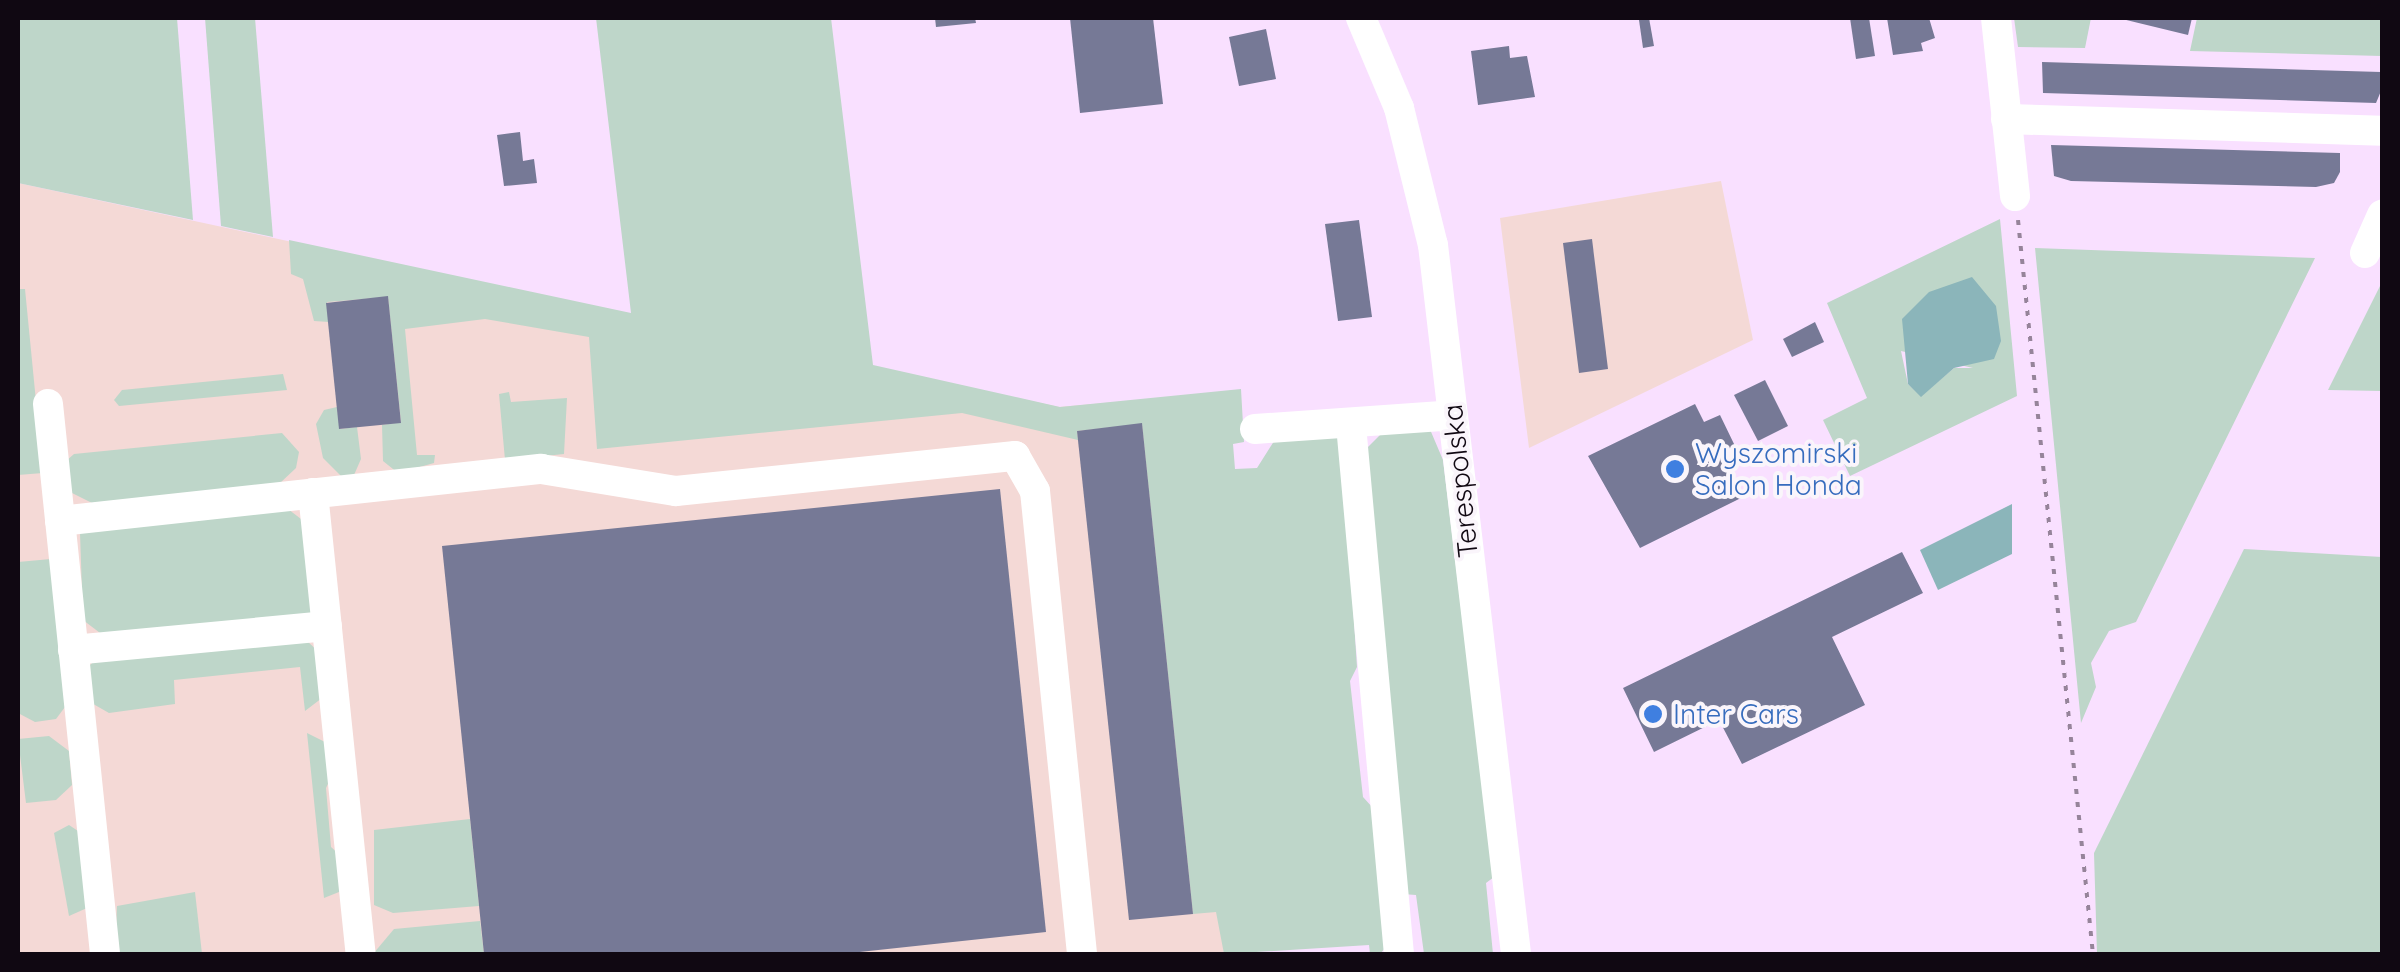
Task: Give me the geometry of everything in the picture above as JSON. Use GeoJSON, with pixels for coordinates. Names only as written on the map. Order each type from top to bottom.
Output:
{"type":"FeatureCollection","features":[{"type":"Feature","properties":{"kind":"street","name":"Terespolska"},"geometry":{"type":"LineString","coordinates":[[1361,18],[1413,153],[1433,245],[1516,954]]}},
{"type":"Feature","properties":{"kind":"street"},"geometry":{"type":"LineString","coordinates":[[1996,18],[2015,196]]}},
{"type":"Feature","properties":{"kind":"street"},"geometry":{"type":"LineString","coordinates":[[2006,119],[2382,131]]}},
{"type":"Feature","properties":{"kind":"street"},"geometry":{"type":"LineString","coordinates":[[2365,252],[2382,215]]}},
{"type":"Feature","properties":{"kind":"street"},"geometry":{"type":"LineString","coordinates":[[48,404],[105,954]]}},
{"type":"Feature","properties":{"kind":"street"},"geometry":{"type":"LineString","coordinates":[[1255,430],[1452,415]]}},
{"type":"Feature","properties":{"kind":"street"},"geometry":{"type":"LineString","coordinates":[[1351,425],[1399,954]]}},
{"type":"Feature","properties":{"kind":"street"},"geometry":{"type":"LineString","coordinates":[[60,521],[541,469],[676,491],[1015,456],[1035,491],[1082,954]]}},
{"type":"Feature","properties":{"kind":"street"},"geometry":{"type":"LineString","coordinates":[[314,494],[361,954]]}},
{"type":"Feature","properties":{"kind":"street"},"geometry":{"type":"LineString","coordinates":[[73,650],[327,626]]}},
{"type":"Feature","properties":{"kind":"path"},"geometry":{"type":"LineString","coordinates":[[2015,196],[2092,954]]}},
{"type":"Feature","properties":{"kind":"shaded area"},"geometry":{"type":"Polygon","coordinates":[[[18,18],[177,18],[193,220],[18,183],[18,18]]]}},
{"type":"Feature","properties":{"kind":"shaded area"},"geometry":{"type":"Polygon","coordinates":[[[205,18],[255,18],[273,237],[221,226],[205,18]]]}},
{"type":"Feature","properties":{"kind":"shaded area"},"geometry":{"type":"Polygon","coordinates":[[[596,18],[831,18],[873,365],[1060,407],[1241,389],[1244,442],[1233,444],[1235,469],[1257,468],[1276,438],[1342,436],[1357,667],[1350,681],[1363,797],[1373,808],[1386,947],[1380,954],[1370,954],[1369,945],[1224,954],[1216,912],[1193,914],[1142,424],[1077,431],[1078,440],[962,413],[597,449],[589,337],[485,319],[405,329],[417,455],[435,455],[434,463],[398,473],[383,461],[382,425],[401,422],[388,297],[327,302],[329,322],[314,321],[303,279],[291,274],[289,240],[631,313],[596,18]]]}},
{"type":"Feature","properties":{"kind":"shaded area"},"geometry":{"type":"Polygon","coordinates":[[[2014,18],[2091,18],[2085,48],[2018,47],[2014,18]]]}},
{"type":"Feature","properties":{"kind":"shaded area"},"geometry":{"type":"Polygon","coordinates":[[[2197,18],[2382,18],[2382,56],[2190,51],[2197,18]]]}},
{"type":"Feature","properties":{"kind":"shaded area"},"geometry":{"type":"Polygon","coordinates":[[[1721,181],[1753,340],[1529,448],[1500,218],[1721,181]]]}},
{"type":"Feature","properties":{"kind":"shaded area"},"geometry":{"type":"Polygon","coordinates":[[[18,183],[1059,407],[1175,397],[1224,954],[18,954],[18,183]]]}},
{"type":"Feature","properties":{"kind":"shaded area"},"geometry":{"type":"Polygon","coordinates":[[[2000,219],[2017,396],[1850,476],[1823,420],[1867,398],[1827,303],[2000,219]],[[1901,351],[1908,384],[1921,396],[1954,368],[1973,368],[1901,351]]]}},
{"type":"Feature","properties":{"kind":"shaded area"},"geometry":{"type":"Polygon","coordinates":[[[2035,248],[2315,258],[2136,622],[2109,631],[2091,663],[2096,687],[2081,723],[2035,248]]]}},
{"type":"Feature","properties":{"kind":"shaded area"},"geometry":{"type":"Polygon","coordinates":[[[1972,277],[1996,306],[2001,341],[1994,359],[1954,368],[1921,397],[1908,384],[1902,319],[1929,292],[1972,277]]]}},
{"type":"Feature","properties":{"kind":"shaded area"},"geometry":{"type":"Polygon","coordinates":[[[2382,282],[2382,391],[2328,390],[2382,282]]]}},
{"type":"Feature","properties":{"kind":"shaded area"},"geometry":{"type":"Polygon","coordinates":[[[18,289],[25,289],[43,473],[18,475],[18,289]]]}},
{"type":"Feature","properties":{"kind":"shaded area"},"geometry":{"type":"Polygon","coordinates":[[[283,374],[287,390],[119,406],[114,400],[122,390],[283,374]]]}},
{"type":"Feature","properties":{"kind":"shaded area"},"geometry":{"type":"Polygon","coordinates":[[[509,392],[511,402],[567,398],[564,454],[505,460],[499,394],[509,392]]]}},
{"type":"Feature","properties":{"kind":"shaded area"},"geometry":{"type":"Polygon","coordinates":[[[337,407],[340,429],[357,427],[361,459],[354,475],[342,477],[323,458],[316,424],[324,410],[337,407]]]}},
{"type":"Feature","properties":{"kind":"shaded area"},"geometry":{"type":"Polygon","coordinates":[[[1429,427],[1443,460],[1494,877],[1486,883],[1493,954],[1424,954],[1416,895],[1402,894],[1363,452],[1381,434],[1429,427]]]}},
{"type":"Feature","properties":{"kind":"shaded area"},"geometry":{"type":"Polygon","coordinates":[[[282,433],[299,452],[296,468],[279,484],[92,503],[72,493],[66,461],[74,454],[282,433]]]}},
{"type":"Feature","properties":{"kind":"shaded area"},"geometry":{"type":"Polygon","coordinates":[[[2012,504],[2012,554],[1938,590],[1920,550],[2012,504]]]}},
{"type":"Feature","properties":{"kind":"shaded area"},"geometry":{"type":"Polygon","coordinates":[[[288,509],[301,519],[316,614],[104,636],[83,620],[80,533],[288,509]]]}},
{"type":"Feature","properties":{"kind":"shaded area"},"geometry":{"type":"Polygon","coordinates":[[[2244,549],[2382,557],[2382,954],[2097,954],[2094,853],[2244,549]]]}},
{"type":"Feature","properties":{"kind":"shaded area"},"geometry":{"type":"Polygon","coordinates":[[[51,559],[65,707],[56,719],[35,722],[18,713],[18,562],[51,559]]]}},
{"type":"Feature","properties":{"kind":"shaded area"},"geometry":{"type":"Polygon","coordinates":[[[308,642],[318,651],[322,698],[305,711],[300,667],[174,680],[175,704],[109,713],[88,701],[87,668],[95,660],[308,642]]]}},
{"type":"Feature","properties":{"kind":"shaded area"},"geometry":{"type":"Polygon","coordinates":[[[307,733],[327,743],[333,773],[326,788],[331,847],[340,855],[344,890],[324,898],[307,733]]]}},
{"type":"Feature","properties":{"kind":"shaded area"},"geometry":{"type":"Polygon","coordinates":[[[49,736],[69,751],[72,785],[56,800],[26,803],[18,739],[49,736]]]}},
{"type":"Feature","properties":{"kind":"shaded area"},"geometry":{"type":"Polygon","coordinates":[[[470,819],[479,906],[393,913],[374,905],[374,830],[470,819]]]}},
{"type":"Feature","properties":{"kind":"shaded area"},"geometry":{"type":"Polygon","coordinates":[[[69,825],[78,831],[87,908],[69,916],[54,833],[69,825]]]}},
{"type":"Feature","properties":{"kind":"shaded area"},"geometry":{"type":"Polygon","coordinates":[[[195,892],[202,954],[115,954],[117,906],[195,892]]]}},
{"type":"Feature","properties":{"kind":"shaded area"},"geometry":{"type":"Polygon","coordinates":[[[480,921],[484,954],[373,954],[394,929],[480,921]]]}},
{"type":"Feature","properties":{"kind":"building"},"geometry":{"type":"Polygon","coordinates":[[[935,18],[975,18],[976,23],[936,27],[935,18]]]}},
{"type":"Feature","properties":{"kind":"building"},"geometry":{"type":"Polygon","coordinates":[[[1070,18],[1153,18],[1163,104],[1080,113],[1070,18]]]}},
{"type":"Feature","properties":{"kind":"building"},"geometry":{"type":"Polygon","coordinates":[[[1649,18],[1654,46],[1643,48],[1639,20],[1649,18]]]}},
{"type":"Feature","properties":{"kind":"building"},"geometry":{"type":"Polygon","coordinates":[[[1850,18],[1869,18],[1875,56],[1856,59],[1850,18]]]}},
{"type":"Feature","properties":{"kind":"building"},"geometry":{"type":"Polygon","coordinates":[[[1887,18],[1929,18],[1935,38],[1921,43],[1923,51],[1893,55],[1887,18]]]}},
{"type":"Feature","properties":{"kind":"building"},"geometry":{"type":"Polygon","coordinates":[[[2118,18],[2192,18],[2188,35],[2118,18]]]}},
{"type":"Feature","properties":{"kind":"building"},"geometry":{"type":"Polygon","coordinates":[[[1266,29],[1276,79],[1239,86],[1229,37],[1266,29]]]}},
{"type":"Feature","properties":{"kind":"building"},"geometry":{"type":"Polygon","coordinates":[[[1509,46],[1510,58],[1527,56],[1535,97],[1478,105],[1471,51],[1509,46]]]}},
{"type":"Feature","properties":{"kind":"building"},"geometry":{"type":"Polygon","coordinates":[[[2042,62],[2381,72],[2381,91],[2376,103],[2043,93],[2042,62]]]}},
{"type":"Feature","properties":{"kind":"building"},"geometry":{"type":"Polygon","coordinates":[[[520,132],[523,161],[534,159],[537,183],[504,186],[497,135],[520,132]]]}},
{"type":"Feature","properties":{"kind":"building"},"geometry":{"type":"Polygon","coordinates":[[[2051,145],[2340,153],[2340,172],[2334,183],[2316,187],[2071,181],[2054,176],[2051,145]]]}},
{"type":"Feature","properties":{"kind":"building"},"geometry":{"type":"Polygon","coordinates":[[[1359,220],[1372,317],[1338,321],[1325,224],[1359,220]]]}},
{"type":"Feature","properties":{"kind":"building"},"geometry":{"type":"Polygon","coordinates":[[[1592,239],[1608,369],[1579,373],[1563,243],[1592,239]]]}},
{"type":"Feature","properties":{"kind":"building"},"geometry":{"type":"Polygon","coordinates":[[[388,296],[401,423],[339,429],[326,303],[388,296]]]}},
{"type":"Feature","properties":{"kind":"building"},"geometry":{"type":"Polygon","coordinates":[[[1815,322],[1824,342],[1792,357],[1783,339],[1815,322]]]}},
{"type":"Feature","properties":{"kind":"building"},"geometry":{"type":"Polygon","coordinates":[[[1765,380],[1788,426],[1758,441],[1734,395],[1765,380]]]}},
{"type":"Feature","properties":{"kind":"building"},"geometry":{"type":"Polygon","coordinates":[[[1695,404],[1704,422],[1720,415],[1735,446],[1719,453],[1741,498],[1640,548],[1588,456],[1695,404]]]}},
{"type":"Feature","properties":{"kind":"building"},"geometry":{"type":"Polygon","coordinates":[[[1142,423],[1193,914],[1129,920],[1077,431],[1142,423]]]}},
{"type":"Feature","properties":{"kind":"building"},"geometry":{"type":"Polygon","coordinates":[[[1000,489],[1046,932],[841,954],[484,954],[442,546],[1000,489]]]}},
{"type":"Feature","properties":{"kind":"building"},"geometry":{"type":"Polygon","coordinates":[[[1902,552],[1923,593],[1832,637],[1865,705],[1742,764],[1719,720],[1654,752],[1623,688],[1902,552]]]}},
{"type":"Feature","properties":{"kind":"place","name":"Wyszomirski Salon Honda"},"geometry":{"type":"Point","coordinates":[1675,469]}},
{"type":"Feature","properties":{"kind":"place","name":"Inter Cars"},"geometry":{"type":"Point","coordinates":[1653,714]}}]}
